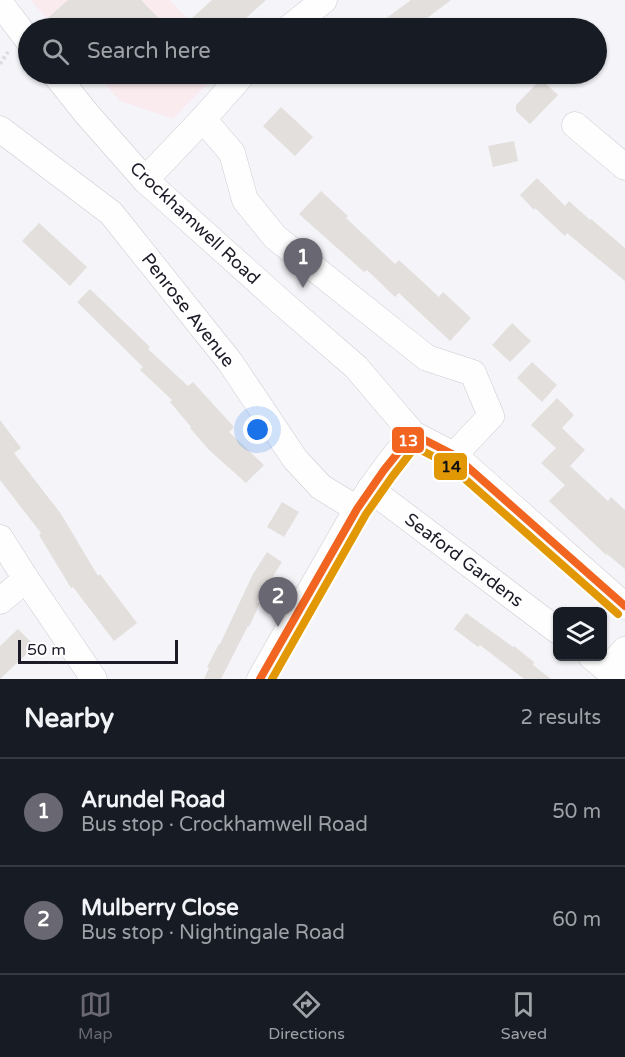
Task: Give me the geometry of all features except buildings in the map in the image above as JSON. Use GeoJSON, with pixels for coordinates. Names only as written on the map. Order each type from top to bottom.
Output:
{"type":"FeatureCollection","features":[{"type":"Feature","properties":{"kind":"street"},"geometry":{"type":"LineString","coordinates":[[302,18],[324,0]]}},
{"type":"Feature","properties":{"kind":"street"},"geometry":{"type":"LineString","coordinates":[[0,3],[18,27]]}},
{"type":"Feature","properties":{"kind":"street","name":"Crockhamwell Road"},"geometry":{"type":"LineString","coordinates":[[63,84],[145,180],[356,367],[412,434],[454,455],[625,606]]}},
{"type":"Feature","properties":{"kind":"street"},"geometry":{"type":"LineString","coordinates":[[145,180],[234,84]]}},
{"type":"Feature","properties":{"kind":"street"},"geometry":{"type":"LineString","coordinates":[[203,119],[232,153],[245,200],[275,237],[427,358],[473,373],[491,416],[454,455]]}},
{"type":"Feature","properties":{"kind":"street"},"geometry":{"type":"LineString","coordinates":[[575,125],[625,166]]}},
{"type":"Feature","properties":{"kind":"street","name":"Penrose Avenue"},"geometry":{"type":"LineString","coordinates":[[0,129],[111,213],[230,362],[295,459],[321,487],[363,499]]}},
{"type":"Feature","properties":{"kind":"street"},"geometry":{"type":"LineString","coordinates":[[260,679],[363,499],[412,434]]}},
{"type":"Feature","properties":{"kind":"street","name":"Seaford Gardens"},"geometry":{"type":"LineString","coordinates":[[363,499],[553,628]]}},
{"type":"Feature","properties":{"kind":"street"},"geometry":{"type":"LineString","coordinates":[[0,538],[94,679]]}},
{"type":"Feature","properties":{"kind":"street"},"geometry":{"type":"LineString","coordinates":[[0,601],[26,579]]}},
{"type":"Feature","properties":{"kind":"street"},"geometry":{"type":"LineString","coordinates":[[606,668],[625,650]]}},
{"type":"Feature","properties":{"kind":"shaded area"},"geometry":{"type":"Polygon","coordinates":[[[30,0],[170,0],[187,18],[47,18],[30,0]]]}},
{"type":"Feature","properties":{"kind":"shaded area"},"geometry":{"type":"Polygon","coordinates":[[[105,84],[207,84],[173,119],[120,101],[105,84]]]}},
{"type":"Feature","properties":{"kind":"transit line","name":"13"},"geometry":{"type":"LineString","coordinates":[[260,679],[357,509],[413,434],[454,455],[625,606]]}},
{"type":"Feature","properties":{"kind":"transit line","name":"14"},"geometry":{"type":"LineString","coordinates":[[272,679],[366,514],[415,447],[448,464],[618,614]]}},
{"type":"Feature","properties":{"kind":"place","name":"Arundel Road"},"geometry":{"type":"Point","coordinates":[303,288]}},
{"type":"Feature","properties":{"kind":"place","name":"Mulberry Close"},"geometry":{"type":"Point","coordinates":[278,627]}}]}
